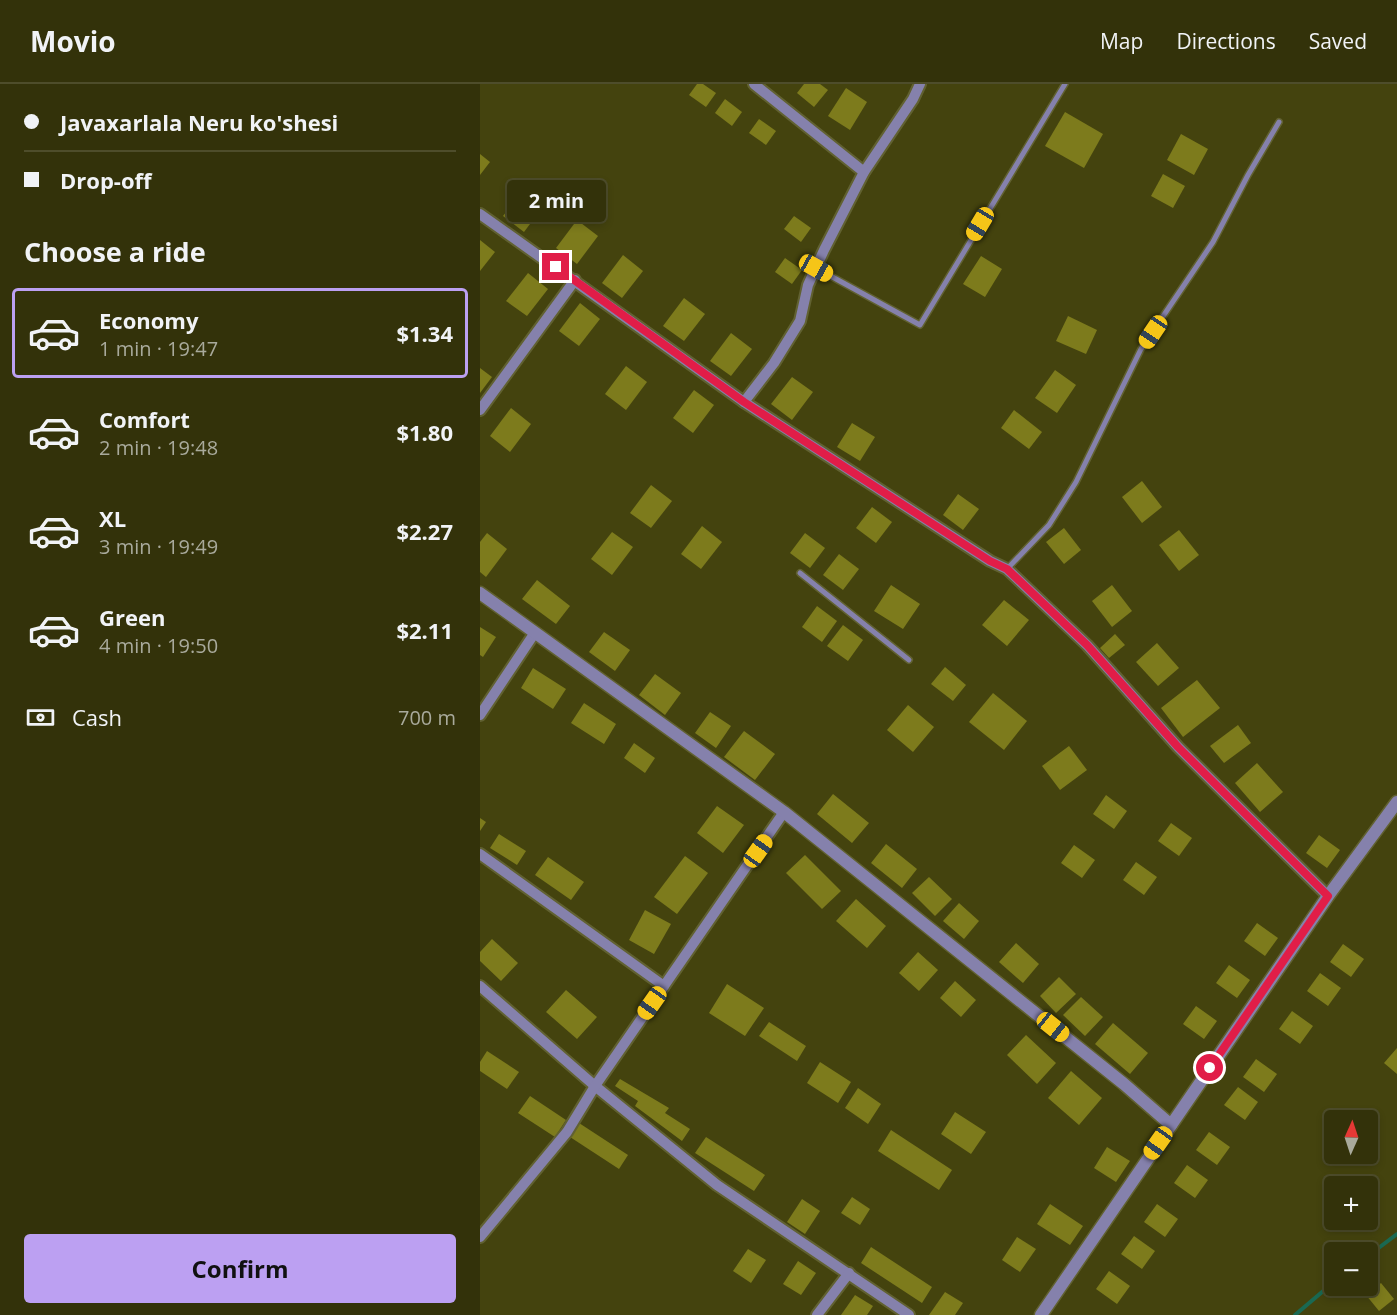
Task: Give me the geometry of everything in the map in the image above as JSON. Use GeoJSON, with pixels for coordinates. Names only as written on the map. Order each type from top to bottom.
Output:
{"type":"FeatureCollection","features":[{"type":"Feature","properties":{"kind":"street"},"geometry":{"type":"LineString","coordinates":[[754,84],[864,172]]}},
{"type":"Feature","properties":{"kind":"street"},"geometry":{"type":"LineString","coordinates":[[744,402],[774,363],[800,321],[808,285],[864,172],[914,99],[920,84]]}},
{"type":"Feature","properties":{"kind":"street"},"geometry":{"type":"LineString","coordinates":[[480,213],[744,402],[990,561],[1007,569],[1087,645],[1178,747],[1328,896]]}},
{"type":"Feature","properties":{"kind":"street"},"geometry":{"type":"LineString","coordinates":[[480,410],[575,280]]}},
{"type":"Feature","properties":{"kind":"street"},"geometry":{"type":"LineString","coordinates":[[480,593],[784,812],[1124,1084],[1171,1125]]}},
{"type":"Feature","properties":{"kind":"street"},"geometry":{"type":"LineString","coordinates":[[480,715],[534,634]]}},
{"type":"Feature","properties":{"kind":"street"},"geometry":{"type":"LineString","coordinates":[[1041,1315],[1328,896],[1397,802]]}},
{"type":"Feature","properties":{"kind":"street"},"geometry":{"type":"LineString","coordinates":[[480,1237],[567,1132],[595,1086],[784,812]]}},
{"type":"Feature","properties":{"kind":"street"},"geometry":{"type":"LineString","coordinates":[[480,854],[664,986]]}},
{"type":"Feature","properties":{"kind":"street"},"geometry":{"type":"LineString","coordinates":[[480,986],[595,1086],[717,1185],[909,1315]]}},
{"type":"Feature","properties":{"kind":"street"},"geometry":{"type":"LineString","coordinates":[[817,1315],[849,1273]]}},
{"type":"Feature","properties":{"kind":"lane"},"geometry":{"type":"LineString","coordinates":[[816,268],[920,325],[1065,84]]}},
{"type":"Feature","properties":{"kind":"lane"},"geometry":{"type":"LineString","coordinates":[[1007,569],[1049,525],[1076,482],[1142,349],[1213,242],[1279,122]]}},
{"type":"Feature","properties":{"kind":"lane"},"geometry":{"type":"LineString","coordinates":[[800,573],[909,660]]}},
{"type":"Feature","properties":{"kind":"building"},"geometry":{"type":"Polygon","coordinates":[[[697,84],[703,84],[716,93],[706,107],[689,95],[697,84]]]}},
{"type":"Feature","properties":{"kind":"building"},"geometry":{"type":"Polygon","coordinates":[[[804,84],[820,84],[828,90],[814,107],[797,93],[804,84]]]}},
{"type":"Feature","properties":{"kind":"building"},"geometry":{"type":"Polygon","coordinates":[[[846,88],[867,102],[850,130],[828,116],[846,88]]]}},
{"type":"Feature","properties":{"kind":"building"},"geometry":{"type":"Polygon","coordinates":[[[725,99],[742,112],[732,126],[715,113],[725,99]]]}},
{"type":"Feature","properties":{"kind":"building"},"geometry":{"type":"Polygon","coordinates":[[[1065,112],[1103,134],[1084,168],[1045,146],[1065,112]]]}},
{"type":"Feature","properties":{"kind":"building"},"geometry":{"type":"Polygon","coordinates":[[[759,119],[776,131],[766,145],[749,133],[759,119]]]}},
{"type":"Feature","properties":{"kind":"building"},"geometry":{"type":"Polygon","coordinates":[[[1181,134],[1208,149],[1194,175],[1167,160],[1181,134]]]}},
{"type":"Feature","properties":{"kind":"building"},"geometry":{"type":"Polygon","coordinates":[[[480,154],[490,162],[480,175],[480,154]]]}},
{"type":"Feature","properties":{"kind":"building"},"geometry":{"type":"Polygon","coordinates":[[[1163,174],[1185,186],[1173,208],[1151,196],[1163,174]]]}},
{"type":"Feature","properties":{"kind":"building"},"geometry":{"type":"Polygon","coordinates":[[[525,188],[545,204],[524,232],[503,216],[525,188]]]}},
{"type":"Feature","properties":{"kind":"building"},"geometry":{"type":"Polygon","coordinates":[[[794,216],[811,228],[801,242],[784,229],[794,216]]]}},
{"type":"Feature","properties":{"kind":"building"},"geometry":{"type":"Polygon","coordinates":[[[577,220],[598,236],[577,264],[556,248],[577,220]]]}},
{"type":"Feature","properties":{"kind":"building"},"geometry":{"type":"Polygon","coordinates":[[[480,240],[495,252],[480,271],[480,240]]]}},
{"type":"Feature","properties":{"kind":"building"},"geometry":{"type":"Polygon","coordinates":[[[623,255],[643,271],[622,298],[602,283],[623,255]]]}},
{"type":"Feature","properties":{"kind":"building"},"geometry":{"type":"Polygon","coordinates":[[[981,256],[1002,269],[985,297],[963,284],[981,256]]]}},
{"type":"Feature","properties":{"kind":"building"},"geometry":{"type":"Polygon","coordinates":[[[785,258],[802,270],[792,284],[775,272],[785,258]]]}},
{"type":"Feature","properties":{"kind":"building"},"geometry":{"type":"Polygon","coordinates":[[[528,273],[548,289],[527,316],[506,301],[528,273]]]}},
{"type":"Feature","properties":{"kind":"building"},"geometry":{"type":"Polygon","coordinates":[[[684,298],[705,314],[684,341],[663,326],[684,298]]]}},
{"type":"Feature","properties":{"kind":"building"},"geometry":{"type":"Polygon","coordinates":[[[580,303],[600,319],[579,346],[559,331],[580,303]]]}},
{"type":"Feature","properties":{"kind":"building"},"geometry":{"type":"Polygon","coordinates":[[[1068,316],[1097,330],[1086,354],[1056,341],[1068,316]]]}},
{"type":"Feature","properties":{"kind":"building"},"geometry":{"type":"Polygon","coordinates":[[[731,333],[752,349],[731,376],[710,361],[731,333]]]}},
{"type":"Feature","properties":{"kind":"building"},"geometry":{"type":"Polygon","coordinates":[[[626,366],[647,382],[626,410],[605,394],[626,366]]]}},
{"type":"Feature","properties":{"kind":"building"},"geometry":{"type":"Polygon","coordinates":[[[480,368],[492,377],[480,393],[480,368]]]}},
{"type":"Feature","properties":{"kind":"building"},"geometry":{"type":"Polygon","coordinates":[[[1055,370],[1076,385],[1057,413],[1035,398],[1055,370]]]}},
{"type":"Feature","properties":{"kind":"building"},"geometry":{"type":"Polygon","coordinates":[[[792,377],[813,392],[792,420],[771,404],[792,377]]]}},
{"type":"Feature","properties":{"kind":"building"},"geometry":{"type":"Polygon","coordinates":[[[694,390],[714,405],[693,433],[673,418],[694,390]]]}},
{"type":"Feature","properties":{"kind":"building"},"geometry":{"type":"Polygon","coordinates":[[[511,408],[531,424],[510,452],[490,436],[511,408]]]}},
{"type":"Feature","properties":{"kind":"building"},"geometry":{"type":"Polygon","coordinates":[[[1014,410],[1042,432],[1029,449],[1001,428],[1014,410]]]}},
{"type":"Feature","properties":{"kind":"building"},"geometry":{"type":"Polygon","coordinates":[[[852,423],[875,437],[860,461],[837,447],[852,423]]]}},
{"type":"Feature","properties":{"kind":"building"},"geometry":{"type":"Polygon","coordinates":[[[1142,481],[1162,507],[1142,523],[1122,497],[1142,481]]]}},
{"type":"Feature","properties":{"kind":"building"},"geometry":{"type":"Polygon","coordinates":[[[651,485],[672,501],[651,528],[630,513],[651,485]]]}},
{"type":"Feature","properties":{"kind":"building"},"geometry":{"type":"Polygon","coordinates":[[[958,494],[979,509],[963,530],[943,515],[958,494]]]}},
{"type":"Feature","properties":{"kind":"building"},"geometry":{"type":"Polygon","coordinates":[[[872,507],[892,522],[876,543],[856,528],[872,507]]]}},
{"type":"Feature","properties":{"kind":"building"},"geometry":{"type":"Polygon","coordinates":[[[702,526],[722,542],[701,569],[681,554],[702,526]]]}},
{"type":"Feature","properties":{"kind":"building"},"geometry":{"type":"Polygon","coordinates":[[[1064,528],[1081,550],[1064,564],[1046,542],[1064,528]]]}},
{"type":"Feature","properties":{"kind":"building"},"geometry":{"type":"Polygon","coordinates":[[[1179,530],[1199,555],[1179,571],[1159,545],[1179,530]]]}},
{"type":"Feature","properties":{"kind":"building"},"geometry":{"type":"Polygon","coordinates":[[[612,532],[633,547],[612,575],[591,559],[612,532]]]}},
{"type":"Feature","properties":{"kind":"building"},"geometry":{"type":"Polygon","coordinates":[[[487,533],[507,549],[486,577],[480,572],[480,542],[487,533]]]}},
{"type":"Feature","properties":{"kind":"building"},"geometry":{"type":"Polygon","coordinates":[[[805,533],[825,548],[810,568],[790,553],[805,533]]]}},
{"type":"Feature","properties":{"kind":"building"},"geometry":{"type":"Polygon","coordinates":[[[839,554],[859,569],[843,590],[823,575],[839,554]]]}},
{"type":"Feature","properties":{"kind":"building"},"geometry":{"type":"Polygon","coordinates":[[[537,580],[570,606],[556,624],[522,599],[537,580]]]}},
{"type":"Feature","properties":{"kind":"building"},"geometry":{"type":"Polygon","coordinates":[[[891,585],[920,604],[903,629],[874,611],[891,585]]]}},
{"type":"Feature","properties":{"kind":"building"},"geometry":{"type":"Polygon","coordinates":[[[1112,585],[1132,611],[1112,627],[1092,601],[1112,585]]]}},
{"type":"Feature","properties":{"kind":"building"},"geometry":{"type":"Polygon","coordinates":[[[1004,600],[1029,620],[1007,646],[982,625],[1004,600]]]}},
{"type":"Feature","properties":{"kind":"building"},"geometry":{"type":"Polygon","coordinates":[[[817,606],[837,621],[822,642],[802,627],[817,606]]]}},
{"type":"Feature","properties":{"kind":"building"},"geometry":{"type":"Polygon","coordinates":[[[843,625],[863,640],[848,661],[827,646],[843,625]]]}},
{"type":"Feature","properties":{"kind":"building"},"geometry":{"type":"Polygon","coordinates":[[[480,627],[496,637],[483,657],[480,655],[480,627]]]}},
{"type":"Feature","properties":{"kind":"building"},"geometry":{"type":"Polygon","coordinates":[[[604,632],[630,650],[615,671],[589,652],[604,632]]]}},
{"type":"Feature","properties":{"kind":"building"},"geometry":{"type":"Polygon","coordinates":[[[1115,634],[1125,645],[1109,658],[1100,648],[1115,634]]]}},
{"type":"Feature","properties":{"kind":"building"},"geometry":{"type":"Polygon","coordinates":[[[1157,643],[1179,668],[1158,686],[1136,662],[1157,643]]]}},
{"type":"Feature","properties":{"kind":"building"},"geometry":{"type":"Polygon","coordinates":[[[945,667],[966,685],[953,701],[931,684],[945,667]]]}},
{"type":"Feature","properties":{"kind":"building"},"geometry":{"type":"Polygon","coordinates":[[[533,668],[566,689],[553,709],[521,688],[533,668]]]}},
{"type":"Feature","properties":{"kind":"building"},"geometry":{"type":"Polygon","coordinates":[[[655,674],[681,693],[665,715],[639,695],[655,674]]]}},
{"type":"Feature","properties":{"kind":"building"},"geometry":{"type":"Polygon","coordinates":[[[1197,680],[1220,708],[1183,737],[1161,708],[1197,680]]]}},
{"type":"Feature","properties":{"kind":"building"},"geometry":{"type":"Polygon","coordinates":[[[993,693],[1027,721],[1004,750],[969,722],[993,693]]]}},
{"type":"Feature","properties":{"kind":"building"},"geometry":{"type":"Polygon","coordinates":[[[584,703],[616,724],[604,744],[571,723],[584,703]]]}},
{"type":"Feature","properties":{"kind":"building"},"geometry":{"type":"Polygon","coordinates":[[[908,705],[934,727],[913,752],[887,730],[908,705]]]}},
{"type":"Feature","properties":{"kind":"building"},"geometry":{"type":"Polygon","coordinates":[[[710,712],[731,726],[716,748],[695,733],[710,712]]]}},
{"type":"Feature","properties":{"kind":"building"},"geometry":{"type":"Polygon","coordinates":[[[1238,725],[1251,743],[1224,763],[1210,746],[1238,725]]]}},
{"type":"Feature","properties":{"kind":"building"},"geometry":{"type":"Polygon","coordinates":[[[744,731],[775,754],[755,780],[724,757],[744,731]]]}},
{"type":"Feature","properties":{"kind":"building"},"geometry":{"type":"Polygon","coordinates":[[[634,743],[655,758],[645,773],[624,758],[634,743]]]}},
{"type":"Feature","properties":{"kind":"building"},"geometry":{"type":"Polygon","coordinates":[[[1069,746],[1087,770],[1060,790],[1042,766],[1069,746]]]}},
{"type":"Feature","properties":{"kind":"building"},"geometry":{"type":"Polygon","coordinates":[[[1257,763],[1283,792],[1260,812],[1235,783],[1257,763]]]}},
{"type":"Feature","properties":{"kind":"building"},"geometry":{"type":"Polygon","coordinates":[[[833,794],[869,823],[852,843],[817,814],[833,794]]]}},
{"type":"Feature","properties":{"kind":"building"},"geometry":{"type":"Polygon","coordinates":[[[1106,795],[1127,811],[1114,829],[1093,814],[1106,795]]]}},
{"type":"Feature","properties":{"kind":"building"},"geometry":{"type":"Polygon","coordinates":[[[717,806],[744,825],[723,853],[697,833],[717,806]]]}},
{"type":"Feature","properties":{"kind":"building"},"geometry":{"type":"Polygon","coordinates":[[[480,818],[486,822],[480,831],[480,818]]]}},
{"type":"Feature","properties":{"kind":"building"},"geometry":{"type":"Polygon","coordinates":[[[1171,823],[1192,838],[1179,856],[1158,841],[1171,823]]]}},
{"type":"Feature","properties":{"kind":"building"},"geometry":{"type":"Polygon","coordinates":[[[499,834],[526,851],[517,865],[490,848],[499,834]]]}},
{"type":"Feature","properties":{"kind":"building"},"geometry":{"type":"Polygon","coordinates":[[[1319,835],[1340,850],[1327,868],[1306,853],[1319,835]]]}},
{"type":"Feature","properties":{"kind":"building"},"geometry":{"type":"Polygon","coordinates":[[[886,844],[917,869],[902,888],[871,863],[886,844]]]}},
{"type":"Feature","properties":{"kind":"building"},"geometry":{"type":"Polygon","coordinates":[[[1074,845],[1095,860],[1082,878],[1061,863],[1074,845]]]}},
{"type":"Feature","properties":{"kind":"building"},"geometry":{"type":"Polygon","coordinates":[[[805,855],[841,891],[822,909],[786,873],[805,855]]]}},
{"type":"Feature","properties":{"kind":"building"},"geometry":{"type":"Polygon","coordinates":[[[685,856],[708,873],[677,914],[654,897],[685,856]]]}},
{"type":"Feature","properties":{"kind":"building"},"geometry":{"type":"Polygon","coordinates":[[[548,857],[584,882],[571,900],[535,875],[548,857]]]}},
{"type":"Feature","properties":{"kind":"building"},"geometry":{"type":"Polygon","coordinates":[[[1136,862],[1157,877],[1144,895],[1123,880],[1136,862]]]}},
{"type":"Feature","properties":{"kind":"building"},"geometry":{"type":"Polygon","coordinates":[[[929,877],[952,899],[935,916],[912,893],[929,877]]]}},
{"type":"Feature","properties":{"kind":"building"},"geometry":{"type":"Polygon","coordinates":[[[856,899],[886,926],[867,948],[836,921],[856,899]]]}},
{"type":"Feature","properties":{"kind":"building"},"geometry":{"type":"Polygon","coordinates":[[[959,903],[979,921],[964,939],[943,921],[959,903]]]}},
{"type":"Feature","properties":{"kind":"building"},"geometry":{"type":"Polygon","coordinates":[[[645,910],[671,924],[654,954],[629,940],[645,910]]]}},
{"type":"Feature","properties":{"kind":"building"},"geometry":{"type":"Polygon","coordinates":[[[1257,923],[1278,938],[1265,956],[1244,941],[1257,923]]]}},
{"type":"Feature","properties":{"kind":"building"},"geometry":{"type":"Polygon","coordinates":[[[492,939],[518,963],[501,981],[480,961],[480,952],[492,939]]]}},
{"type":"Feature","properties":{"kind":"building"},"geometry":{"type":"Polygon","coordinates":[[[1016,943],[1039,964],[1023,983],[999,962],[1016,943]]]}},
{"type":"Feature","properties":{"kind":"building"},"geometry":{"type":"Polygon","coordinates":[[[1343,944],[1364,959],[1351,977],[1330,962],[1343,944]]]}},
{"type":"Feature","properties":{"kind":"building"},"geometry":{"type":"Polygon","coordinates":[[[918,952],[938,970],[919,991],[899,973],[918,952]]]}},
{"type":"Feature","properties":{"kind":"building"},"geometry":{"type":"Polygon","coordinates":[[[1229,965],[1250,980],[1237,998],[1216,983],[1229,965]]]}},
{"type":"Feature","properties":{"kind":"building"},"geometry":{"type":"Polygon","coordinates":[[[1320,973],[1341,988],[1328,1006],[1307,991],[1320,973]]]}},
{"type":"Feature","properties":{"kind":"building"},"geometry":{"type":"Polygon","coordinates":[[[1059,977],[1076,994],[1056,1013],[1040,996],[1059,977]]]}},
{"type":"Feature","properties":{"kind":"building"},"geometry":{"type":"Polygon","coordinates":[[[955,981],[976,1000],[961,1017],[940,998],[955,981]]]}},
{"type":"Feature","properties":{"kind":"building"},"geometry":{"type":"Polygon","coordinates":[[[727,984],[764,1008],[745,1036],[709,1013],[727,984]]]}},
{"type":"Feature","properties":{"kind":"building"},"geometry":{"type":"Polygon","coordinates":[[[566,990],[597,1017],[577,1039],[546,1012],[566,990]]]}},
{"type":"Feature","properties":{"kind":"building"},"geometry":{"type":"Polygon","coordinates":[[[1081,997],[1103,1017],[1085,1036],[1063,1015],[1081,997]]]}},
{"type":"Feature","properties":{"kind":"building"},"geometry":{"type":"Polygon","coordinates":[[[1196,1006],[1217,1021],[1204,1039],[1183,1024],[1196,1006]]]}},
{"type":"Feature","properties":{"kind":"building"},"geometry":{"type":"Polygon","coordinates":[[[1292,1011],[1313,1026],[1300,1044],[1279,1029],[1292,1011]]]}},
{"type":"Feature","properties":{"kind":"building"},"geometry":{"type":"Polygon","coordinates":[[[769,1022],[806,1046],[797,1061],[759,1036],[769,1022]]]}},
{"type":"Feature","properties":{"kind":"building"},"geometry":{"type":"Polygon","coordinates":[[[1113,1023],[1148,1053],[1130,1074],[1095,1044],[1113,1023]]]}},
{"type":"Feature","properties":{"kind":"building"},"geometry":{"type":"Polygon","coordinates":[[[1026,1035],[1056,1063],[1037,1084],[1007,1055],[1026,1035]]]}},
{"type":"Feature","properties":{"kind":"building"},"geometry":{"type":"Polygon","coordinates":[[[1397,1048],[1397,1074],[1384,1063],[1397,1048]]]}},
{"type":"Feature","properties":{"kind":"building"},"geometry":{"type":"Polygon","coordinates":[[[487,1051],[519,1072],[507,1089],[480,1071],[480,1062],[487,1051]]]}},
{"type":"Feature","properties":{"kind":"building"},"geometry":{"type":"Polygon","coordinates":[[[1256,1059],[1277,1074],[1264,1092],[1243,1077],[1256,1059]]]}},
{"type":"Feature","properties":{"kind":"building"},"geometry":{"type":"Polygon","coordinates":[[[820,1062],[851,1082],[838,1103],[807,1083],[820,1062]]]}},
{"type":"Feature","properties":{"kind":"building"},"geometry":{"type":"Polygon","coordinates":[[[1071,1071],[1102,1098],[1079,1125],[1048,1098],[1071,1071]]]}},
{"type":"Feature","properties":{"kind":"building"},"geometry":{"type":"Polygon","coordinates":[[[620,1079],[669,1108],[665,1113],[690,1129],[682,1141],[635,1106],[638,1101],[615,1086],[620,1079]]]}},
{"type":"Feature","properties":{"kind":"building"},"geometry":{"type":"Polygon","coordinates":[[[1238,1087],[1258,1102],[1245,1120],[1224,1105],[1238,1087]]]}},
{"type":"Feature","properties":{"kind":"building"},"geometry":{"type":"Polygon","coordinates":[[[858,1088],[881,1104],[868,1124],[845,1108],[858,1088]]]}},
{"type":"Feature","properties":{"kind":"building"},"geometry":{"type":"Polygon","coordinates":[[[530,1096],[566,1120],[555,1137],[518,1113],[530,1096]]]}},
{"type":"Feature","properties":{"kind":"building"},"geometry":{"type":"Polygon","coordinates":[[[955,1112],[986,1132],[971,1154],[941,1134],[955,1112]]]}},
{"type":"Feature","properties":{"kind":"building"},"geometry":{"type":"Polygon","coordinates":[[[579,1123],[628,1155],[619,1169],[570,1137],[579,1123]]]}},
{"type":"Feature","properties":{"kind":"building"},"geometry":{"type":"Polygon","coordinates":[[[891,1130],[952,1170],[939,1190],[878,1151],[891,1130]]]}},
{"type":"Feature","properties":{"kind":"building"},"geometry":{"type":"Polygon","coordinates":[[[1209,1132],[1230,1147],[1217,1165],[1196,1150],[1209,1132]]]}},
{"type":"Feature","properties":{"kind":"building"},"geometry":{"type":"Polygon","coordinates":[[[706,1137],[765,1175],[754,1191],[695,1153],[706,1137]]]}},
{"type":"Feature","properties":{"kind":"building"},"geometry":{"type":"Polygon","coordinates":[[[1107,1147],[1130,1161],[1116,1182],[1094,1168],[1107,1147]]]}},
{"type":"Feature","properties":{"kind":"building"},"geometry":{"type":"Polygon","coordinates":[[[1187,1165],[1208,1180],[1195,1198],[1174,1183],[1187,1165]]]}},
{"type":"Feature","properties":{"kind":"building"},"geometry":{"type":"Polygon","coordinates":[[[852,1197],[870,1209],[860,1225],[841,1213],[852,1197]]]}},
{"type":"Feature","properties":{"kind":"building"},"geometry":{"type":"Polygon","coordinates":[[[802,1199],[820,1211],[805,1234],[787,1222],[802,1199]]]}},
{"type":"Feature","properties":{"kind":"building"},"geometry":{"type":"Polygon","coordinates":[[[1050,1204],[1083,1226],[1070,1245],[1037,1224],[1050,1204]]]}},
{"type":"Feature","properties":{"kind":"building"},"geometry":{"type":"Polygon","coordinates":[[[1157,1204],[1178,1219],[1165,1237],[1144,1222],[1157,1204]]]}},
{"type":"Feature","properties":{"kind":"building"},"geometry":{"type":"Polygon","coordinates":[[[1134,1236],[1155,1251],[1142,1269],[1121,1254],[1134,1236]]]}},
{"type":"Feature","properties":{"kind":"building"},"geometry":{"type":"Polygon","coordinates":[[[1017,1237],[1036,1249],[1020,1272],[1002,1260],[1017,1237]]]}},
{"type":"Feature","properties":{"kind":"building"},"geometry":{"type":"Polygon","coordinates":[[[871,1247],[932,1287],[922,1303],[861,1263],[871,1247]]]}},
{"type":"Feature","properties":{"kind":"building"},"geometry":{"type":"Polygon","coordinates":[[[748,1249],[766,1260],[751,1283],[733,1271],[748,1249]]]}},
{"type":"Feature","properties":{"kind":"building"},"geometry":{"type":"Polygon","coordinates":[[[798,1261],[816,1273],[801,1295],[783,1284],[798,1261]]]}},
{"type":"Feature","properties":{"kind":"building"},"geometry":{"type":"Polygon","coordinates":[[[1109,1271],[1130,1286],[1117,1304],[1096,1289],[1109,1271]]]}},
{"type":"Feature","properties":{"kind":"building"},"geometry":{"type":"Polygon","coordinates":[[[1381,1283],[1394,1299],[1379,1311],[1367,1296],[1378,1296],[1378,1285],[1381,1283]]]}},
{"type":"Feature","properties":{"kind":"building"},"geometry":{"type":"Polygon","coordinates":[[[945,1292],[963,1303],[955,1315],[929,1315],[945,1292]]]}},
{"type":"Feature","properties":{"kind":"building"},"geometry":{"type":"Polygon","coordinates":[[[855,1295],[873,1306],[867,1315],[841,1315],[855,1295]]]}},
{"type":"Feature","properties":{"kind":"waterway"},"geometry":{"type":"LineString","coordinates":[[1378,1248],[1397,1234]]}},
{"type":"Feature","properties":{"kind":"waterway"},"geometry":{"type":"LineString","coordinates":[[1295,1315],[1324,1290]]}},
{"type":"Feature","properties":{"kind":"route"},"geometry":{"type":"LineString","coordinates":[[556,267],[744,402],[990,561],[1007,569],[1087,645],[1178,747],[1328,896],[1210,1068]]}}]}
